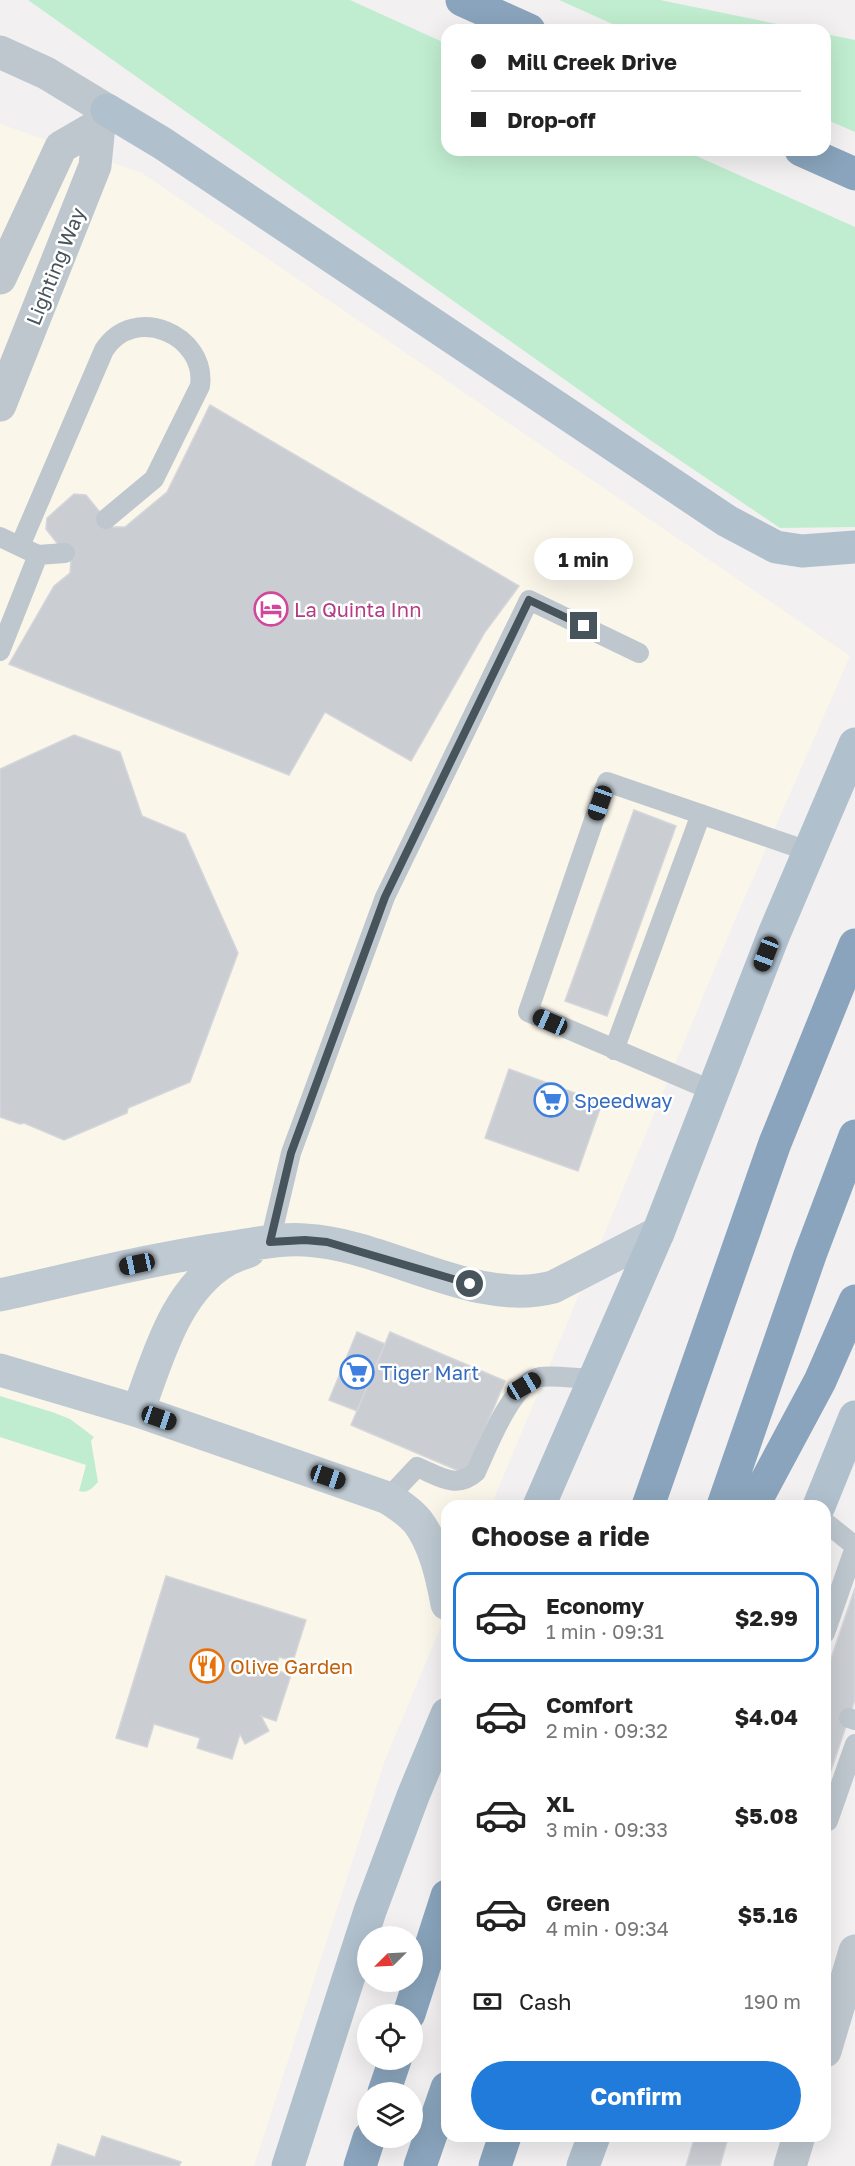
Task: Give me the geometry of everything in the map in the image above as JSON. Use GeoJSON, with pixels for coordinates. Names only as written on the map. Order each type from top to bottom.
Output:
{"type":"FeatureCollection","features":[{"type":"Feature","properties":{"kind":"highway"},"geometry":{"type":"LineString","coordinates":[[462,0],[516,24]]}},
{"type":"Feature","properties":{"kind":"highway"},"geometry":{"type":"LineString","coordinates":[[814,156],[855,174]]}},
{"type":"Feature","properties":{"kind":"highway"},"geometry":{"type":"LineString","coordinates":[[650,1500],[775,1143],[855,945]]}},
{"type":"Feature","properties":{"kind":"highway"},"geometry":{"type":"LineString","coordinates":[[725,1500],[806,1266],[855,1136]]}},
{"type":"Feature","properties":{"kind":"highway"},"geometry":{"type":"LineString","coordinates":[[756,1500],[819,1381],[855,1301]]}},
{"type":"Feature","properties":{"kind":"highway"},"geometry":{"type":"LineString","coordinates":[[412,2004],[441,1915]]}},
{"type":"Feature","properties":{"kind":"highway"},"geometry":{"type":"LineString","coordinates":[[420,2166],[441,2105]]}},
{"type":"Feature","properties":{"kind":"highway"},"geometry":{"type":"LineString","coordinates":[[495,2166],[503,2142]]}},
{"type":"Feature","properties":{"kind":"highway"},"geometry":{"type":"LineString","coordinates":[[360,2166],[366,2148]]}},
{"type":"Feature","properties":{"kind":"main road"},"geometry":{"type":"LineString","coordinates":[[103,117],[162,142],[547,402],[751,535],[776,547],[802,551],[855,547]]}},
{"type":"Feature","properties":{"kind":"main road"},"geometry":{"type":"LineString","coordinates":[[543,1500],[658,1233],[808,851],[855,744]]}},
{"type":"Feature","properties":{"kind":"main road"},"geometry":{"type":"LineString","coordinates":[[821,1500],[855,1417]]}},
{"type":"Feature","properties":{"kind":"main road"},"geometry":{"type":"LineString","coordinates":[[288,2166],[370,1911],[412,1796],[441,1728]]}},
{"type":"Feature","properties":{"kind":"main road"},"geometry":{"type":"LineString","coordinates":[[583,2166],[592,2142]]}},
{"type":"Feature","properties":{"kind":"street"},"geometry":{"type":"LineString","coordinates":[[0,52],[46,73],[103,117],[62,147],[0,278]]}},
{"type":"Feature","properties":{"kind":"street","name":"Lighting Way"},"geometry":{"type":"LineString","coordinates":[[0,405],[95,166],[103,117]]}},
{"type":"Feature","properties":{"kind":"street"},"geometry":{"type":"LineString","coordinates":[[0,1294],[195,1252],[270,1242],[305,1240],[327,1242],[477,1286],[519,1293],[553,1287],[658,1233]]}},
{"type":"Feature","properties":{"kind":"street"},"geometry":{"type":"LineString","coordinates":[[138,1411],[170,1328],[196,1288],[227,1260],[270,1242]]}},
{"type":"Feature","properties":{"kind":"street"},"geometry":{"type":"LineString","coordinates":[[0,1370],[138,1411],[388,1498],[405,1508],[418,1522],[436,1561],[441,1581]]}},
{"type":"Feature","properties":{"kind":"street"},"geometry":{"type":"LineString","coordinates":[[831,2030],[855,1951]]}},
{"type":"Feature","properties":{"kind":"street"},"geometry":{"type":"LineString","coordinates":[[596,2142],[602,2166]]}},
{"type":"Feature","properties":{"kind":"street"},"geometry":{"type":"LineString","coordinates":[[790,2166],[797,2142]]}},
{"type":"Feature","properties":{"kind":"lane"},"geometry":{"type":"LineString","coordinates":[[20,546],[104,350],[110,341],[124,330],[137,326],[149,326],[170,334],[187,347],[198,362],[200,386],[154,478],[106,519]]}},
{"type":"Feature","properties":{"kind":"lane"},"geometry":{"type":"LineString","coordinates":[[0,537],[38,555],[65,553]]}},
{"type":"Feature","properties":{"kind":"lane"},"geometry":{"type":"LineString","coordinates":[[0,651],[38,555]]}},
{"type":"Feature","properties":{"kind":"lane"},"geometry":{"type":"LineString","coordinates":[[270,1242],[291,1153],[385,897],[529,600],[639,653]]}},
{"type":"Feature","properties":{"kind":"lane"},"geometry":{"type":"LineString","coordinates":[[713,1091],[528,1012],[607,782],[808,851]]}},
{"type":"Feature","properties":{"kind":"lane"},"geometry":{"type":"LineString","coordinates":[[614,1050],[701,814]]}},
{"type":"Feature","properties":{"kind":"lane"},"geometry":{"type":"LineString","coordinates":[[388,1498],[417,1467],[455,1482],[467,1480],[476,1472],[509,1404],[524,1386],[538,1377],[596,1379]]}},
{"type":"Feature","properties":{"kind":"lane"},"geometry":{"type":"LineString","coordinates":[[831,1527],[855,1546],[851,1574],[831,1633]]}},
{"type":"Feature","properties":{"kind":"lane"},"geometry":{"type":"LineString","coordinates":[[831,1794],[842,1761],[855,1744]]}},
{"type":"Feature","properties":{"kind":"shaded area"},"geometry":{"type":"Polygon","coordinates":[[[0,124],[142,173],[850,656],[734,922],[493,1500],[441,1500],[441,1626],[385,1760],[254,2166],[0,2166],[0,124]]]}},
{"type":"Feature","properties":{"kind":"green space"},"geometry":{"type":"Polygon","coordinates":[[[28,0],[350,0],[441,41],[441,156],[696,156],[855,227],[855,527],[780,528],[650,440],[28,0]]]}},
{"type":"Feature","properties":{"kind":"green space"},"geometry":{"type":"Polygon","coordinates":[[[559,0],[660,0],[777,24],[613,24],[559,0]]]}},
{"type":"Feature","properties":{"kind":"green space"},"geometry":{"type":"Polygon","coordinates":[[[831,35],[855,40],[855,132],[831,122],[831,35]]]}},
{"type":"Feature","properties":{"kind":"green space"},"geometry":{"type":"Polygon","coordinates":[[[0,1396],[70,1419],[94,1437],[91,1441],[98,1482],[87,1491],[79,1491],[86,1465],[0,1437],[0,1396]]]}},
{"type":"Feature","properties":{"kind":"building","name":"La Quinta Inn"},"geometry":{"type":"Polygon","coordinates":[[[210,405],[519,586],[485,632],[411,761],[325,712],[289,775],[9,664],[54,586],[70,573],[71,561],[46,529],[47,518],[74,494],[86,495],[112,527],[125,527],[167,492],[210,405]]]}},
{"type":"Feature","properties":{"kind":"building"},"geometry":{"type":"Polygon","coordinates":[[[74,735],[120,752],[142,816],[185,834],[238,953],[190,1082],[128,1108],[127,1113],[64,1140],[24,1123],[20,1124],[0,1117],[0,769],[74,735]]]}},
{"type":"Feature","properties":{"kind":"building"},"geometry":{"type":"Polygon","coordinates":[[[634,810],[676,826],[607,1016],[565,1001],[634,810]]]}},
{"type":"Feature","properties":{"kind":"building"},"geometry":{"type":"Polygon","coordinates":[[[509,1069],[602,1103],[578,1171],[485,1138],[509,1069]]]}},
{"type":"Feature","properties":{"kind":"building","name":"Tiger Mart"},"geometry":{"type":"Polygon","coordinates":[[[357,1332],[385,1344],[357,1411],[329,1400],[357,1332]]]}},
{"type":"Feature","properties":{"kind":"building"},"geometry":{"type":"Polygon","coordinates":[[[390,1332],[505,1381],[466,1474],[351,1425],[390,1332]]]}},
{"type":"Feature","properties":{"kind":"building","name":"Olive Garden"},"geometry":{"type":"Polygon","coordinates":[[[166,1576],[306,1620],[293,1661],[279,1657],[275,1670],[291,1675],[276,1721],[261,1716],[269,1731],[245,1744],[240,1734],[232,1759],[197,1748],[200,1738],[154,1724],[147,1747],[116,1738],[166,1576]]]}},
{"type":"Feature","properties":{"kind":"building"},"geometry":{"type":"Polygon","coordinates":[[[855,1588],[855,1700],[831,1770],[831,1658],[855,1588]]]}},
{"type":"Feature","properties":{"kind":"building"},"geometry":{"type":"Polygon","coordinates":[[[102,2136],[181,2162],[179,2166],[51,2166],[58,2144],[95,2157],[102,2136]]]}},
{"type":"Feature","properties":{"kind":"building"},"geometry":{"type":"Polygon","coordinates":[[[693,2142],[727,2142],[720,2166],[686,2166],[693,2142]]]}},
{"type":"Feature","properties":{"kind":"place","name":"La Quinta Inn"},"geometry":{"type":"Point","coordinates":[271,609]}},
{"type":"Feature","properties":{"kind":"place","name":"Speedway"},"geometry":{"type":"Point","coordinates":[551,1100]}},
{"type":"Feature","properties":{"kind":"place","name":"Tiger Mart"},"geometry":{"type":"Point","coordinates":[357,1372]}},
{"type":"Feature","properties":{"kind":"place","name":"Olive Garden"},"geometry":{"type":"Point","coordinates":[207,1666]}},
{"type":"Feature","properties":{"kind":"route"},"geometry":{"type":"LineString","coordinates":[[470,1284],[327,1242],[305,1240],[270,1242],[291,1153],[385,897],[529,600],[584,626]]}}]}
